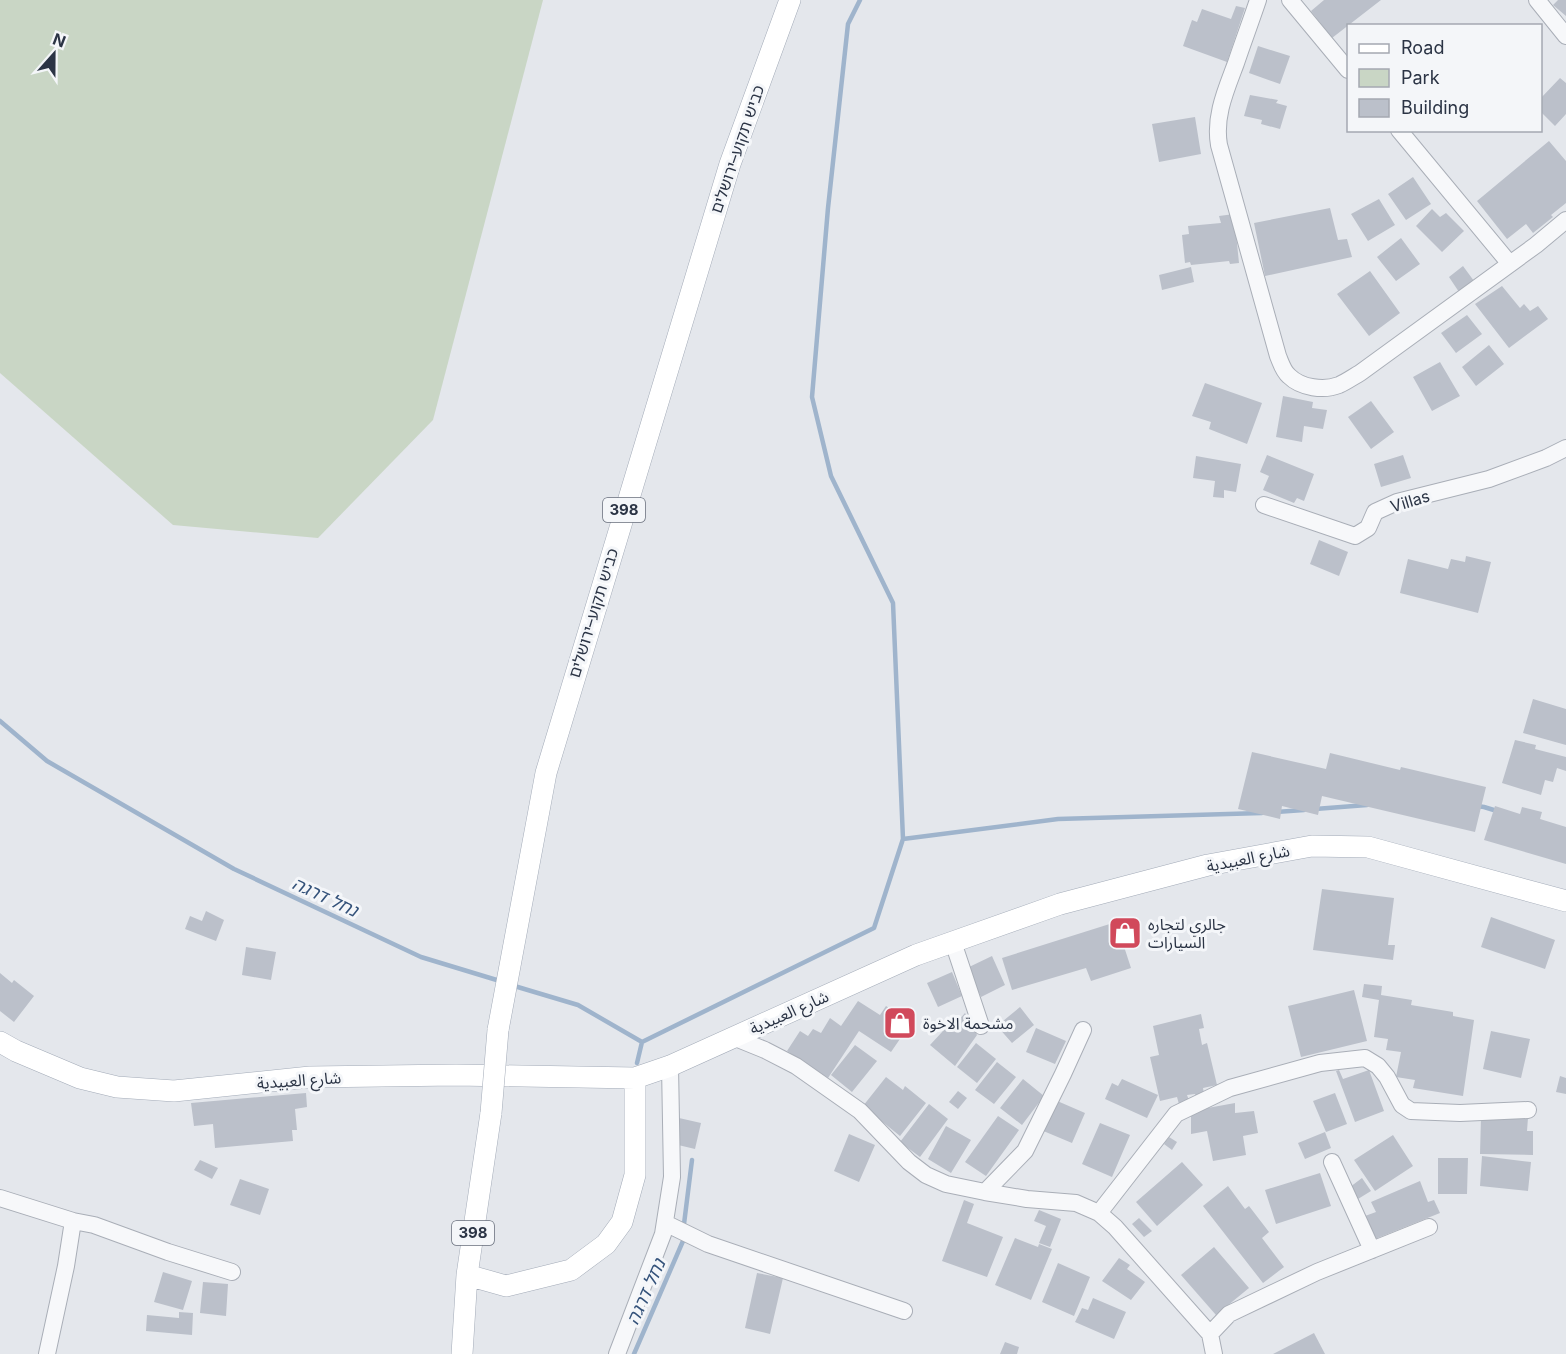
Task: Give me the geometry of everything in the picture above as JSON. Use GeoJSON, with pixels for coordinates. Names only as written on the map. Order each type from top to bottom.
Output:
{"type":"FeatureCollection","features":[{"type":"Feature","properties":{"kind":"main road","name":"כביש תקוע–ירושלים"},"geometry":{"type":"LineString","coordinates":[[467,1275],[490,1113],[498,1030],[546,772],[730,165],[790,0]]}},
{"type":"Feature","properties":{"kind":"main road","name":"شارع العبيدية"},"geometry":{"type":"LineString","coordinates":[[0,1042],[80,1078],[117,1087],[174,1091],[310,1077],[456,1075],[635,1078],[670,1066],[916,955],[1060,904],[1197,868],[1312,846],[1368,847],[1566,901]]}},
{"type":"Feature","properties":{"kind":"main road"},"geometry":{"type":"LineString","coordinates":[[467,1275],[506,1286],[571,1270],[606,1244],[622,1222],[635,1174],[635,1078]]}},
{"type":"Feature","properties":{"kind":"main road","name":"398"},"geometry":{"type":"LineString","coordinates":[[462,1354],[467,1275]]}},
{"type":"Feature","properties":{"kind":"street"},"geometry":{"type":"LineString","coordinates":[[1258,0],[1222,100],[1217,132],[1278,356],[1284,370],[1291,378],[1304,385],[1319,388],[1337,386],[1360,373],[1510,264],[1566,220]]}},
{"type":"Feature","properties":{"kind":"street"},"geometry":{"type":"LineString","coordinates":[[1290,0],[1347,69]]}},
{"type":"Feature","properties":{"kind":"street"},"geometry":{"type":"LineString","coordinates":[[1537,0],[1566,36]]}},
{"type":"Feature","properties":{"kind":"street"},"geometry":{"type":"LineString","coordinates":[[1401,132],[1510,264]]}},
{"type":"Feature","properties":{"kind":"street","name":"Villas"},"geometry":{"type":"LineString","coordinates":[[1264,505],[1355,536],[1368,528],[1375,512],[1397,502],[1489,479],[1546,458],[1566,448]]}},
{"type":"Feature","properties":{"kind":"street"},"geometry":{"type":"LineString","coordinates":[[952,942],[981,1026]]}},
{"type":"Feature","properties":{"kind":"street"},"geometry":{"type":"LineString","coordinates":[[985,1192],[1025,1151],[1064,1074],[1083,1030]]}},
{"type":"Feature","properties":{"kind":"street"},"geometry":{"type":"LineString","coordinates":[[734,1037],[796,1066],[860,1111],[909,1162],[926,1175],[946,1184],[985,1192],[1027,1199],[1076,1203],[1099,1213],[1210,1334],[1214,1354]]}},
{"type":"Feature","properties":{"kind":"street"},"geometry":{"type":"LineString","coordinates":[[1099,1213],[1176,1114],[1230,1088],[1320,1062],[1365,1058],[1378,1066],[1387,1077],[1402,1105],[1411,1111],[1460,1113],[1528,1110]]}},
{"type":"Feature","properties":{"kind":"street"},"geometry":{"type":"LineString","coordinates":[[617,1354],[663,1234],[672,1177],[670,1066]]}},
{"type":"Feature","properties":{"kind":"street"},"geometry":{"type":"LineString","coordinates":[[1332,1162],[1372,1250]]}},
{"type":"Feature","properties":{"kind":"street"},"geometry":{"type":"LineString","coordinates":[[0,1198],[73,1221],[94,1225],[232,1272]]}},
{"type":"Feature","properties":{"kind":"street"},"geometry":{"type":"LineString","coordinates":[[47,1354],[73,1221]]}},
{"type":"Feature","properties":{"kind":"street"},"geometry":{"type":"LineString","coordinates":[[664,1223],[708,1244],[904,1311]]}},
{"type":"Feature","properties":{"kind":"street"},"geometry":{"type":"LineString","coordinates":[[1210,1334],[1229,1314],[1317,1272],[1429,1227]]}},
{"type":"Feature","properties":{"kind":"green space"},"geometry":{"type":"Polygon","coordinates":[[[0,0],[543,0],[433,420],[318,538],[173,525],[0,373],[0,0]]]}},
{"type":"Feature","properties":{"kind":"building"},"geometry":{"type":"Polygon","coordinates":[[[1324,0],[1381,0],[1347,24],[1332,38],[1311,11],[1324,0]]]}},
{"type":"Feature","properties":{"kind":"building"},"geometry":{"type":"Polygon","coordinates":[[[1558,0],[1566,0],[1566,16],[1553,5],[1558,0]]]}},
{"type":"Feature","properties":{"kind":"building"},"geometry":{"type":"Polygon","coordinates":[[[1236,6],[1245,8],[1227,62],[1183,46],[1192,20],[1197,22],[1202,9],[1231,19],[1236,6]]]}},
{"type":"Feature","properties":{"kind":"building"},"geometry":{"type":"Polygon","coordinates":[[[1258,46],[1290,56],[1280,84],[1249,73],[1258,46]]]}},
{"type":"Feature","properties":{"kind":"building"},"geometry":{"type":"Polygon","coordinates":[[[1560,78],[1566,83],[1566,114],[1555,126],[1542,113],[1542,97],[1560,78]]]}},
{"type":"Feature","properties":{"kind":"building"},"geometry":{"type":"Polygon","coordinates":[[[1250,95],[1278,100],[1276,103],[1287,106],[1280,129],[1261,124],[1262,120],[1244,116],[1250,95]]]}},
{"type":"Feature","properties":{"kind":"building"},"geometry":{"type":"Polygon","coordinates":[[[1195,117],[1201,154],[1159,162],[1152,124],[1195,117]]]}},
{"type":"Feature","properties":{"kind":"building"},"geometry":{"type":"Polygon","coordinates":[[[1549,141],[1566,161],[1566,203],[1533,233],[1526,224],[1507,239],[1477,201],[1549,141]]]}},
{"type":"Feature","properties":{"kind":"building"},"geometry":{"type":"Polygon","coordinates":[[[1413,177],[1431,204],[1406,220],[1388,194],[1413,177]]]}},
{"type":"Feature","properties":{"kind":"building"},"geometry":{"type":"Polygon","coordinates":[[[1379,199],[1395,225],[1368,241],[1351,214],[1379,199]]]}},
{"type":"Feature","properties":{"kind":"building"},"geometry":{"type":"Polygon","coordinates":[[[1330,208],[1338,240],[1347,239],[1352,257],[1265,276],[1254,223],[1330,208]]]}},
{"type":"Feature","properties":{"kind":"building"},"geometry":{"type":"Polygon","coordinates":[[[1432,209],[1440,217],[1446,213],[1464,231],[1442,252],[1416,226],[1432,209]]]}},
{"type":"Feature","properties":{"kind":"building"},"geometry":{"type":"Polygon","coordinates":[[[1234,214],[1239,263],[1230,264],[1229,261],[1191,265],[1190,262],[1185,263],[1182,235],[1189,234],[1188,226],[1221,223],[1219,216],[1234,214]]]}},
{"type":"Feature","properties":{"kind":"building"},"geometry":{"type":"Polygon","coordinates":[[[1401,238],[1420,264],[1396,281],[1377,257],[1401,238]]]}},
{"type":"Feature","properties":{"kind":"building"},"geometry":{"type":"Polygon","coordinates":[[[1463,266],[1474,281],[1459,292],[1449,277],[1463,266]]]}},
{"type":"Feature","properties":{"kind":"building"},"geometry":{"type":"Polygon","coordinates":[[[1191,267],[1194,282],[1162,290],[1159,275],[1191,267]]]}},
{"type":"Feature","properties":{"kind":"building"},"geometry":{"type":"Polygon","coordinates":[[[1370,271],[1400,313],[1369,336],[1337,294],[1370,271]]]}},
{"type":"Feature","properties":{"kind":"building"},"geometry":{"type":"Polygon","coordinates":[[[1502,286],[1520,308],[1524,304],[1530,311],[1538,306],[1548,319],[1509,348],[1475,304],[1502,286]]]}},
{"type":"Feature","properties":{"kind":"building"},"geometry":{"type":"Polygon","coordinates":[[[1467,315],[1482,334],[1456,353],[1441,333],[1467,315]]]}},
{"type":"Feature","properties":{"kind":"building"},"geometry":{"type":"Polygon","coordinates":[[[1489,345],[1504,364],[1476,386],[1462,367],[1489,345]]]}},
{"type":"Feature","properties":{"kind":"building"},"geometry":{"type":"Polygon","coordinates":[[[1440,362],[1460,396],[1432,411],[1413,377],[1440,362]]]}},
{"type":"Feature","properties":{"kind":"building"},"geometry":{"type":"Polygon","coordinates":[[[1205,383],[1262,403],[1247,444],[1209,429],[1211,422],[1192,416],[1205,383]]]}},
{"type":"Feature","properties":{"kind":"building"},"geometry":{"type":"Polygon","coordinates":[[[1283,396],[1313,402],[1312,408],[1327,410],[1323,429],[1304,426],[1302,442],[1276,437],[1283,396]]]}},
{"type":"Feature","properties":{"kind":"building"},"geometry":{"type":"Polygon","coordinates":[[[1371,401],[1394,432],[1371,449],[1348,417],[1371,401]]]}},
{"type":"Feature","properties":{"kind":"building"},"geometry":{"type":"Polygon","coordinates":[[[1267,455],[1314,474],[1304,501],[1297,498],[1294,503],[1263,490],[1269,476],[1260,472],[1267,455]]]}},
{"type":"Feature","properties":{"kind":"building"},"geometry":{"type":"Polygon","coordinates":[[[1403,455],[1411,478],[1381,487],[1374,464],[1403,455]]]}},
{"type":"Feature","properties":{"kind":"building"},"geometry":{"type":"Polygon","coordinates":[[[1196,456],[1241,464],[1236,492],[1224,490],[1224,498],[1213,497],[1215,481],[1193,478],[1196,456]]]}},
{"type":"Feature","properties":{"kind":"building"},"geometry":{"type":"Polygon","coordinates":[[[1319,540],[1348,552],[1339,576],[1310,564],[1319,540]]]}},
{"type":"Feature","properties":{"kind":"building"},"geometry":{"type":"Polygon","coordinates":[[[1466,556],[1491,562],[1478,613],[1400,593],[1408,559],[1448,569],[1451,559],[1465,562],[1466,556]]]}},
{"type":"Feature","properties":{"kind":"building"},"geometry":{"type":"Polygon","coordinates":[[[1533,699],[1566,709],[1566,745],[1523,733],[1533,699]]]}},
{"type":"Feature","properties":{"kind":"building"},"geometry":{"type":"Polygon","coordinates":[[[1515,740],[1536,745],[1535,749],[1566,757],[1566,771],[1557,768],[1553,782],[1545,780],[1541,795],[1502,783],[1515,740]]]}},
{"type":"Feature","properties":{"kind":"building"},"geometry":{"type":"Polygon","coordinates":[[[1252,752],[1326,769],[1330,753],[1486,787],[1475,832],[1322,796],[1318,815],[1282,806],[1280,819],[1238,809],[1252,752]]]}},
{"type":"Feature","properties":{"kind":"building"},"geometry":{"type":"Polygon","coordinates":[[[1495,806],[1520,814],[1522,807],[1542,812],[1540,819],[1566,827],[1566,864],[1484,840],[1495,806]]]}},
{"type":"Feature","properties":{"kind":"building"},"geometry":{"type":"Polygon","coordinates":[[[1322,889],[1394,898],[1388,945],[1395,945],[1393,960],[1313,950],[1322,889]]]}},
{"type":"Feature","properties":{"kind":"building"},"geometry":{"type":"Polygon","coordinates":[[[206,911],[224,920],[216,941],[185,929],[190,916],[202,921],[206,911]]]}},
{"type":"Feature","properties":{"kind":"building"},"geometry":{"type":"Polygon","coordinates":[[[1491,917],[1555,940],[1545,969],[1481,947],[1491,917]]]}},
{"type":"Feature","properties":{"kind":"building"},"geometry":{"type":"Polygon","coordinates":[[[1116,922],[1131,968],[1091,981],[1086,968],[1012,990],[1002,958],[1116,922]]]}},
{"type":"Feature","properties":{"kind":"building"},"geometry":{"type":"Polygon","coordinates":[[[246,947],[276,952],[271,980],[242,975],[246,947]]]}},
{"type":"Feature","properties":{"kind":"building"},"geometry":{"type":"Polygon","coordinates":[[[992,956],[1005,985],[981,997],[967,968],[992,956]]]}},
{"type":"Feature","properties":{"kind":"building"},"geometry":{"type":"Polygon","coordinates":[[[952,972],[962,996],[938,1007],[927,983],[952,972]]]}},
{"type":"Feature","properties":{"kind":"building"},"geometry":{"type":"Polygon","coordinates":[[[0,973],[12,983],[14,980],[34,996],[14,1022],[0,1011],[0,973]]]}},
{"type":"Feature","properties":{"kind":"building"},"geometry":{"type":"Polygon","coordinates":[[[1364,984],[1382,986],[1381,995],[1412,1000],[1411,1005],[1453,1012],[1453,1016],[1474,1020],[1463,1096],[1413,1088],[1415,1080],[1396,1077],[1401,1052],[1386,1050],[1388,1039],[1374,1037],[1379,1000],[1362,997],[1364,984]]]}},
{"type":"Feature","properties":{"kind":"building"},"geometry":{"type":"Polygon","coordinates":[[[1354,990],[1367,1041],[1301,1057],[1288,1006],[1354,990]]]}},
{"type":"Feature","properties":{"kind":"building"},"geometry":{"type":"Polygon","coordinates":[[[858,1001],[880,1015],[886,1006],[911,1023],[891,1052],[859,1031],[828,1078],[787,1051],[800,1031],[808,1036],[813,1029],[821,1033],[830,1018],[841,1026],[858,1001]]]}},
{"type":"Feature","properties":{"kind":"building"},"geometry":{"type":"Polygon","coordinates":[[[1020,1007],[1034,1025],[1012,1043],[997,1026],[1020,1007]]]}},
{"type":"Feature","properties":{"kind":"building"},"geometry":{"type":"Polygon","coordinates":[[[965,1013],[977,1035],[955,1066],[930,1045],[955,1018],[958,1021],[965,1013]]]}},
{"type":"Feature","properties":{"kind":"building"},"geometry":{"type":"Polygon","coordinates":[[[1201,1014],[1204,1028],[1199,1029],[1202,1045],[1207,1043],[1217,1085],[1203,1088],[1205,1099],[1197,1101],[1195,1094],[1187,1095],[1191,1106],[1180,1108],[1177,1097],[1160,1101],[1150,1057],[1159,1055],[1153,1026],[1201,1014]]]}},
{"type":"Feature","properties":{"kind":"building"},"geometry":{"type":"Polygon","coordinates":[[[1036,1028],[1066,1041],[1055,1064],[1026,1052],[1036,1028]]]}},
{"type":"Feature","properties":{"kind":"building"},"geometry":{"type":"Polygon","coordinates":[[[1491,1031],[1530,1039],[1521,1078],[1483,1069],[1491,1031]]]}},
{"type":"Feature","properties":{"kind":"building"},"geometry":{"type":"Polygon","coordinates":[[[976,1043],[996,1059],[977,1083],[957,1067],[976,1043]]]}},
{"type":"Feature","properties":{"kind":"building"},"geometry":{"type":"Polygon","coordinates":[[[855,1045],[877,1061],[852,1092],[831,1075],[855,1045]]]}},
{"type":"Feature","properties":{"kind":"building"},"geometry":{"type":"Polygon","coordinates":[[[997,1062],[1016,1077],[994,1104],[975,1090],[997,1062]]]}},
{"type":"Feature","properties":{"kind":"building"},"geometry":{"type":"Polygon","coordinates":[[[1339,1070],[1343,1079],[1369,1070],[1384,1111],[1355,1122],[1336,1071],[1339,1070]]]}},
{"type":"Feature","properties":{"kind":"building"},"geometry":{"type":"Polygon","coordinates":[[[1560,1076],[1566,1078],[1566,1094],[1556,1092],[1560,1076]]]}},
{"type":"Feature","properties":{"kind":"building"},"geometry":{"type":"Polygon","coordinates":[[[886,1077],[903,1090],[905,1086],[926,1103],[900,1136],[863,1106],[886,1077]]]}},
{"type":"Feature","properties":{"kind":"building"},"geometry":{"type":"Polygon","coordinates":[[[1023,1079],[1044,1096],[1022,1125],[1000,1108],[1023,1079]]]}},
{"type":"Feature","properties":{"kind":"building"},"geometry":{"type":"Polygon","coordinates":[[[1122,1079],[1158,1095],[1147,1118],[1105,1099],[1112,1083],[1118,1086],[1122,1079]]]}},
{"type":"Feature","properties":{"kind":"building"},"geometry":{"type":"Polygon","coordinates":[[[958,1091],[967,1098],[958,1109],[949,1102],[958,1091]]]}},
{"type":"Feature","properties":{"kind":"building"},"geometry":{"type":"Polygon","coordinates":[[[306,1093],[307,1107],[295,1109],[297,1130],[292,1130],[293,1141],[215,1148],[213,1124],[194,1126],[191,1103],[306,1093]]]}},
{"type":"Feature","properties":{"kind":"building"},"geometry":{"type":"Polygon","coordinates":[[[1335,1093],[1347,1124],[1326,1132],[1313,1101],[1335,1093]]]}},
{"type":"Feature","properties":{"kind":"building"},"geometry":{"type":"Polygon","coordinates":[[[1055,1100],[1085,1113],[1072,1143],[1041,1130],[1055,1100]]]}},
{"type":"Feature","properties":{"kind":"building"},"geometry":{"type":"Polygon","coordinates":[[[1235,1103],[1235,1113],[1254,1111],[1258,1133],[1243,1136],[1246,1155],[1213,1161],[1207,1131],[1191,1134],[1191,1111],[1235,1103]]]}},
{"type":"Feature","properties":{"kind":"building"},"geometry":{"type":"Polygon","coordinates":[[[929,1104],[948,1119],[920,1157],[900,1142],[929,1104]]]}},
{"type":"Feature","properties":{"kind":"building"},"geometry":{"type":"Polygon","coordinates":[[[998,1116],[1019,1130],[986,1176],[965,1162],[998,1116]]]}},
{"type":"Feature","properties":{"kind":"building"},"geometry":{"type":"Polygon","coordinates":[[[1481,1117],[1528,1118],[1527,1131],[1533,1131],[1533,1155],[1480,1154],[1481,1117]]]}},
{"type":"Feature","properties":{"kind":"building"},"geometry":{"type":"Polygon","coordinates":[[[679,1118],[701,1123],[695,1149],[674,1144],[679,1118]]]}},
{"type":"Feature","properties":{"kind":"building"},"geometry":{"type":"Polygon","coordinates":[[[1100,1123],[1130,1135],[1112,1177],[1082,1164],[1100,1123]]]}},
{"type":"Feature","properties":{"kind":"building"},"geometry":{"type":"Polygon","coordinates":[[[946,1126],[971,1140],[951,1173],[928,1159],[946,1126]]]}},
{"type":"Feature","properties":{"kind":"building"},"geometry":{"type":"Polygon","coordinates":[[[1325,1132],[1331,1148],[1305,1159],[1298,1143],[1325,1132]]]}},
{"type":"Feature","properties":{"kind":"building"},"geometry":{"type":"Polygon","coordinates":[[[849,1134],[875,1145],[859,1182],[834,1171],[849,1134]]]}},
{"type":"Feature","properties":{"kind":"building"},"geometry":{"type":"Polygon","coordinates":[[[1393,1135],[1413,1166],[1375,1191],[1354,1160],[1393,1135]]]}},
{"type":"Feature","properties":{"kind":"building"},"geometry":{"type":"Polygon","coordinates":[[[1169,1137],[1177,1142],[1172,1150],[1164,1144],[1169,1137]]]}},
{"type":"Feature","properties":{"kind":"building"},"geometry":{"type":"Polygon","coordinates":[[[1482,1156],[1531,1162],[1528,1191],[1480,1186],[1482,1156]]]}},
{"type":"Feature","properties":{"kind":"building"},"geometry":{"type":"Polygon","coordinates":[[[1438,1158],[1468,1158],[1467,1194],[1438,1194],[1438,1158]]]}},
{"type":"Feature","properties":{"kind":"building"},"geometry":{"type":"Polygon","coordinates":[[[200,1160],[218,1168],[212,1179],[194,1170],[200,1160]]]}},
{"type":"Feature","properties":{"kind":"building"},"geometry":{"type":"Polygon","coordinates":[[[1182,1162],[1203,1185],[1157,1226],[1136,1202],[1182,1162]]]}},
{"type":"Feature","properties":{"kind":"building"},"geometry":{"type":"Polygon","coordinates":[[[1320,1173],[1331,1206],[1276,1224],[1265,1190],[1320,1173]]]}},
{"type":"Feature","properties":{"kind":"building"},"geometry":{"type":"Polygon","coordinates":[[[1362,1178],[1371,1191],[1358,1199],[1350,1187],[1362,1178]]]}},
{"type":"Feature","properties":{"kind":"building"},"geometry":{"type":"Polygon","coordinates":[[[240,1179],[269,1189],[260,1215],[230,1205],[240,1179]]]}},
{"type":"Feature","properties":{"kind":"building"},"geometry":{"type":"Polygon","coordinates":[[[1420,1181],[1428,1202],[1434,1200],[1440,1213],[1375,1239],[1365,1216],[1376,1212],[1371,1202],[1420,1181]]]}},
{"type":"Feature","properties":{"kind":"building"},"geometry":{"type":"Polygon","coordinates":[[[1228,1186],[1245,1209],[1249,1206],[1269,1232],[1262,1238],[1284,1267],[1263,1283],[1203,1206],[1228,1186]]]}},
{"type":"Feature","properties":{"kind":"building"},"geometry":{"type":"Polygon","coordinates":[[[964,1200],[974,1204],[967,1223],[1003,1237],[987,1277],[942,1261],[964,1200]]]}},
{"type":"Feature","properties":{"kind":"building"},"geometry":{"type":"Polygon","coordinates":[[[1039,1210],[1061,1219],[1050,1247],[1039,1243],[1046,1226],[1034,1221],[1039,1210]]]}},
{"type":"Feature","properties":{"kind":"building"},"geometry":{"type":"Polygon","coordinates":[[[1139,1218],[1152,1231],[1144,1237],[1132,1224],[1139,1218]]]}},
{"type":"Feature","properties":{"kind":"building"},"geometry":{"type":"Polygon","coordinates":[[[1015,1238],[1038,1247],[1039,1244],[1052,1249],[1031,1300],[995,1285],[1015,1238]]]}},
{"type":"Feature","properties":{"kind":"building"},"geometry":{"type":"Polygon","coordinates":[[[1214,1247],[1249,1288],[1216,1315],[1181,1275],[1214,1247]]]}},
{"type":"Feature","properties":{"kind":"building"},"geometry":{"type":"Polygon","coordinates":[[[1119,1258],[1130,1265],[1127,1269],[1145,1282],[1131,1300],[1102,1281],[1119,1258]]]}},
{"type":"Feature","properties":{"kind":"building"},"geometry":{"type":"Polygon","coordinates":[[[1058,1263],[1090,1277],[1074,1316],[1042,1302],[1058,1263]]]}},
{"type":"Feature","properties":{"kind":"building"},"geometry":{"type":"Polygon","coordinates":[[[163,1272],[192,1281],[183,1310],[154,1302],[163,1272]]]}},
{"type":"Feature","properties":{"kind":"building"},"geometry":{"type":"Polygon","coordinates":[[[757,1273],[783,1278],[770,1334],[745,1328],[757,1273]]]}},
{"type":"Feature","properties":{"kind":"building"},"geometry":{"type":"Polygon","coordinates":[[[203,1282],[228,1284],[226,1316],[200,1313],[203,1282]]]}},
{"type":"Feature","properties":{"kind":"building"},"geometry":{"type":"Polygon","coordinates":[[[1093,1298],[1126,1312],[1114,1339],[1075,1322],[1082,1308],[1088,1310],[1093,1298]]]}},
{"type":"Feature","properties":{"kind":"building"},"geometry":{"type":"Polygon","coordinates":[[[179,1312],[193,1313],[192,1335],[146,1331],[147,1315],[179,1318],[179,1312]]]}},
{"type":"Feature","properties":{"kind":"building"},"geometry":{"type":"Polygon","coordinates":[[[1314,1333],[1325,1354],[1273,1354],[1314,1333]]]}},
{"type":"Feature","properties":{"kind":"building"},"geometry":{"type":"Polygon","coordinates":[[[1005,1342],[1019,1347],[1017,1354],[1000,1354],[1005,1342]]]}},
{"type":"Feature","properties":{"kind":"waterway"},"geometry":{"type":"LineString","coordinates":[[642,1042],[874,928],[903,839],[893,603],[831,476],[812,397],[828,208],[848,24],[860,0]]}},
{"type":"Feature","properties":{"kind":"waterway","name":"נחל דרגה"},"geometry":{"type":"LineString","coordinates":[[0,721],[47,761],[234,869],[421,957],[500,981]]}},
{"type":"Feature","properties":{"kind":"waterway"},"geometry":{"type":"LineString","coordinates":[[1315,809],[1367,805]]}},
{"type":"Feature","properties":{"kind":"waterway"},"geometry":{"type":"LineString","coordinates":[[1477,806],[1497,811]]}},
{"type":"Feature","properties":{"kind":"waterway"},"geometry":{"type":"LineString","coordinates":[[1276,812],[1304,810]]}},
{"type":"Feature","properties":{"kind":"waterway"},"geometry":{"type":"LineString","coordinates":[[903,839],[1058,819],[1262,813]]}},
{"type":"Feature","properties":{"kind":"waterway","name":"נחל דרגה"},"geometry":{"type":"LineString","coordinates":[[511,985],[578,1005],[642,1042],[637,1063]]}},
{"type":"Feature","properties":{"kind":"waterway","name":"נחל דרגה"},"geometry":{"type":"LineString","coordinates":[[684,1224],[692,1160]]}},
{"type":"Feature","properties":{"kind":"waterway","name":"נחל דרגה"},"geometry":{"type":"LineString","coordinates":[[634,1354],[683,1241]]}},
{"type":"Feature","properties":{"kind":"place","name":"جالري لتجاره السيارات"},"geometry":{"type":"Point","coordinates":[1125,933]}},
{"type":"Feature","properties":{"kind":"place","name":"مشحمة الاخوة"},"geometry":{"type":"Point","coordinates":[900,1023]}}]}
